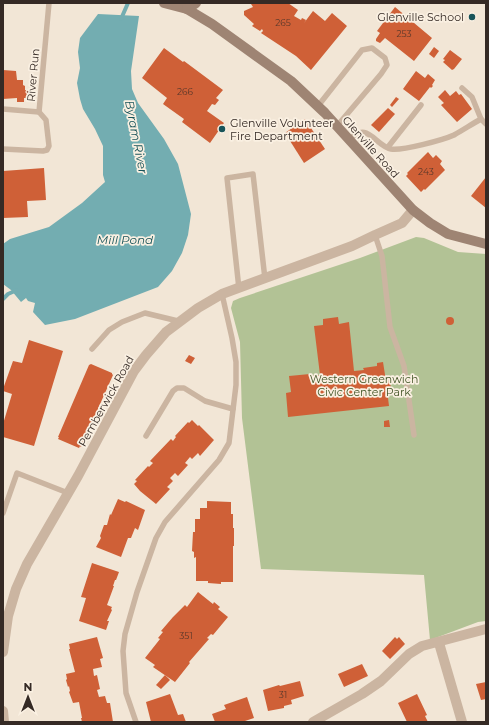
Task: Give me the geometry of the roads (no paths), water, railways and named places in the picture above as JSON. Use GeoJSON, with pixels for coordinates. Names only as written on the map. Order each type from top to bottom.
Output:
{"type":"FeatureCollection","features":[{"type":"Feature","properties":{"kind":"main road","name":"Glenville Road"},"geometry":{"type":"LineString","coordinates":[[164,3],[186,6],[291,81],[337,126],[413,210],[430,223],[448,234],[486,244]]}},
{"type":"Feature","properties":{"kind":"main road"},"geometry":{"type":"LineString","coordinates":[[186,6],[196,3]]}},
{"type":"Feature","properties":{"kind":"street","name":"Pemberwick Road"},"geometry":{"type":"LineString","coordinates":[[3,652],[5,625],[16,589],[27,564],[68,493],[134,371],[166,332],[178,321],[222,294],[352,246],[402,223],[413,210]]}},
{"type":"Feature","properties":{"kind":"street"},"geometry":{"type":"LineString","coordinates":[[312,722],[362,694],[381,681],[409,654],[422,646],[439,643],[486,629]]}},
{"type":"Feature","properties":{"kind":"street"},"geometry":{"type":"LineString","coordinates":[[439,643],[462,722]]}},
{"type":"Feature","properties":{"kind":"street"},"geometry":{"type":"LineString","coordinates":[[3,711],[4,722]]}},
{"type":"Feature","properties":{"kind":"lane","name":"River Run"},"geometry":{"type":"LineString","coordinates":[[3,109],[39,112],[49,3]]}},
{"type":"Feature","properties":{"kind":"lane"},"geometry":{"type":"LineString","coordinates":[[318,106],[362,50],[372,48],[385,58],[387,65],[381,74],[337,126]]}},
{"type":"Feature","properties":{"kind":"lane"},"geometry":{"type":"LineString","coordinates":[[462,88],[472,97],[481,119],[486,124]]}},
{"type":"Feature","properties":{"kind":"lane"},"geometry":{"type":"LineString","coordinates":[[388,147],[421,105]]}},
{"type":"Feature","properties":{"kind":"lane"},"geometry":{"type":"LineString","coordinates":[[3,149],[47,150],[49,146],[46,120],[39,112]]}},
{"type":"Feature","properties":{"kind":"lane"},"geometry":{"type":"LineString","coordinates":[[349,140],[353,136],[362,132],[369,134],[392,149],[407,148],[453,135],[481,119]]}},
{"type":"Feature","properties":{"kind":"lane"},"geometry":{"type":"LineString","coordinates":[[239,289],[227,178],[253,174],[264,279]]}},
{"type":"Feature","properties":{"kind":"lane"},"geometry":{"type":"LineString","coordinates":[[375,235],[382,256],[390,327],[404,366],[414,436]]}},
{"type":"Feature","properties":{"kind":"lane"},"geometry":{"type":"LineString","coordinates":[[136,722],[126,693],[123,651],[125,634],[156,538],[165,522],[219,460],[229,443],[234,409],[236,362],[222,294]]}},
{"type":"Feature","properties":{"kind":"lane"},"geometry":{"type":"LineString","coordinates":[[92,348],[109,330],[122,322],[144,313],[178,321]]}},
{"type":"Feature","properties":{"kind":"lane"},"geometry":{"type":"LineString","coordinates":[[146,436],[173,391],[177,388],[184,388],[205,400],[234,409]]}},
{"type":"Feature","properties":{"kind":"lane"},"geometry":{"type":"LineString","coordinates":[[3,513],[17,474],[68,493]]}},
{"type":"Feature","properties":{"kind":"water","name":"Mill Pond"},"geometry":{"type":"Polygon","coordinates":[[[98,14],[139,16],[131,71],[132,89],[138,103],[164,139],[178,164],[191,214],[188,235],[182,253],[172,271],[158,287],[75,319],[45,325],[33,312],[35,303],[28,301],[26,298],[21,302],[11,290],[3,284],[3,244],[10,239],[49,227],[82,203],[105,182],[103,175],[103,146],[83,109],[77,83],[80,68],[78,52],[80,38],[98,14]]]}},
{"type":"Feature","properties":{"kind":"waterway","name":"Byram River"},"geometry":{"type":"LineString","coordinates":[[121,19],[128,3]]}},
{"type":"Feature","properties":{"kind":"waterway","name":"Byram River"},"geometry":{"type":"LineString","coordinates":[[3,299],[8,294],[17,290]]}},
{"type":"Feature","properties":{"kind":"place","name":"Glenville School"},"geometry":{"type":"Point","coordinates":[472,17]}},
{"type":"Feature","properties":{"kind":"place","name":"Glenville Volunteer Fire Department"},"geometry":{"type":"Point","coordinates":[222,129]}},
{"type":"Feature","properties":{"kind":"park label","name":"Western Greenwich Civic Center Park"},"geometry":{"type":"Point","coordinates":[364,385]}}]}
